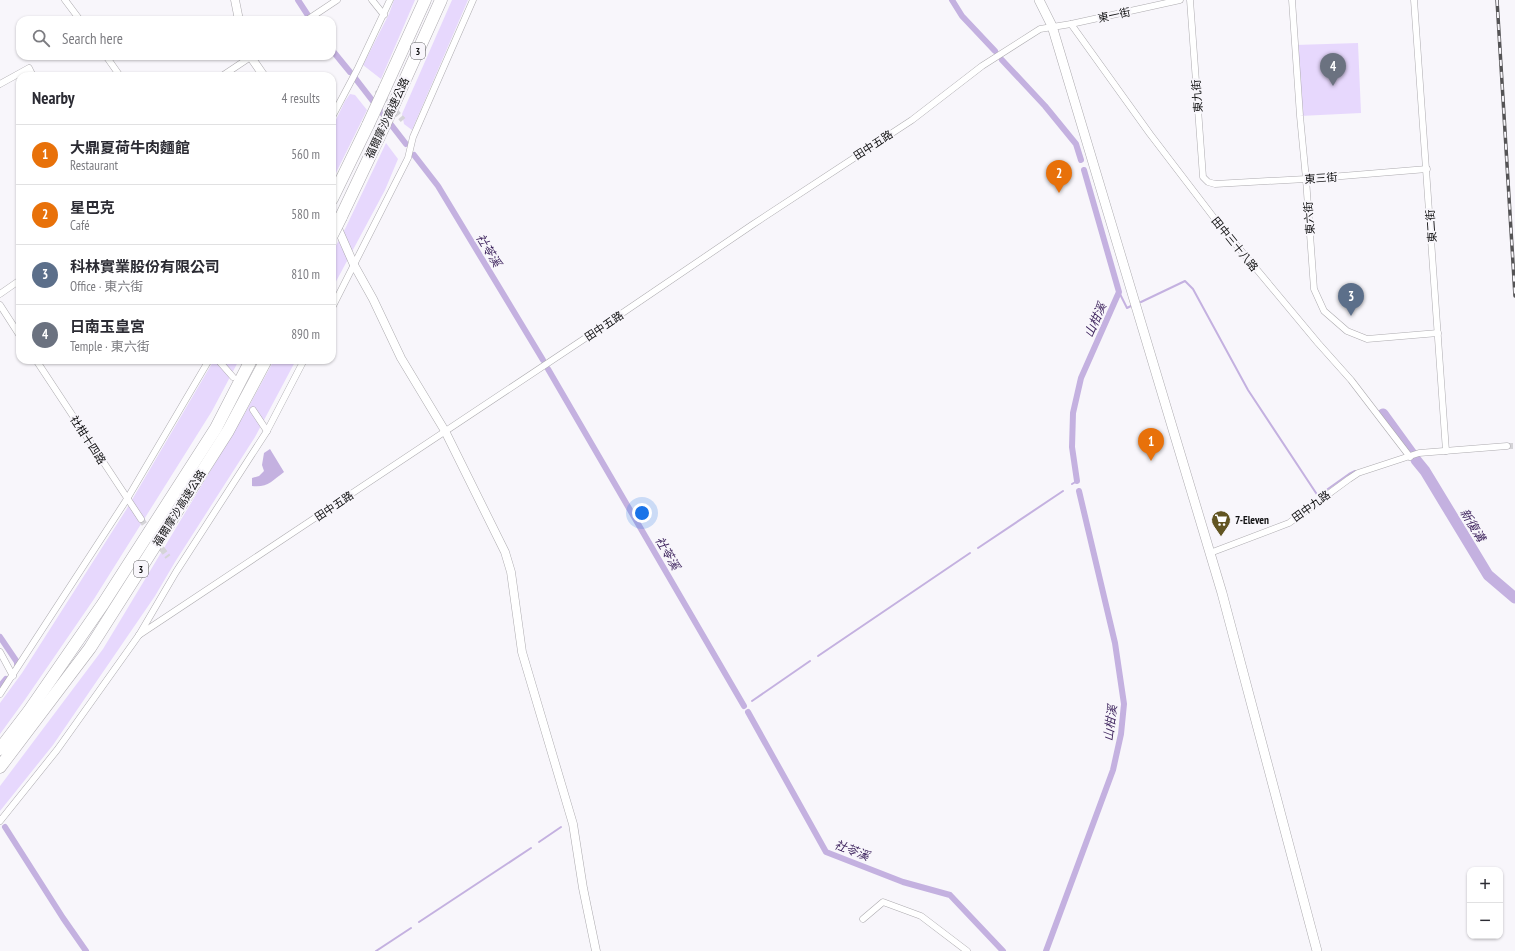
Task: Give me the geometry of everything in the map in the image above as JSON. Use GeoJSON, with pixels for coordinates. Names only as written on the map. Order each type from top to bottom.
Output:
{"type":"FeatureCollection","features":[{"type":"Feature","properties":{"kind":"highway","name":"福爾摩沙高速公路"},"geometry":{"type":"LineString","coordinates":[[336,191],[425,0]]}},
{"type":"Feature","properties":{"kind":"highway","name":"福爾摩沙高速公路"},"geometry":{"type":"LineString","coordinates":[[337,216],[378,139],[441,0]]}},
{"type":"Feature","properties":{"kind":"highway","name":"福爾摩沙高速公路"},"geometry":{"type":"LineString","coordinates":[[0,749],[30,710],[116,584],[216,428],[249,364]]}},
{"type":"Feature","properties":{"kind":"highway","name":"福爾摩沙高速公路"},"geometry":{"type":"LineString","coordinates":[[0,767],[90,648],[228,431],[264,364]]}},
{"type":"Feature","properties":{"kind":"main road"},"geometry":{"type":"LineString","coordinates":[[1039,0],[1052,26],[1210,553],[1266,755],[1317,951]]}},
{"type":"Feature","properties":{"kind":"street"},"geometry":{"type":"LineString","coordinates":[[65,0],[77,16]]}},
{"type":"Feature","properties":{"kind":"street"},"geometry":{"type":"LineString","coordinates":[[235,0],[238,16]]}},
{"type":"Feature","properties":{"kind":"street"},"geometry":{"type":"LineString","coordinates":[[313,16],[337,0]]}},
{"type":"Feature","properties":{"kind":"street"},"geometry":{"type":"LineString","coordinates":[[372,0],[384,15]]}},
{"type":"Feature","properties":{"kind":"street"},"geometry":{"type":"LineString","coordinates":[[336,109],[384,15],[390,0]]}},
{"type":"Feature","properties":{"kind":"street"},"geometry":{"type":"LineString","coordinates":[[336,300],[408,158],[413,137],[473,0]]}},
{"type":"Feature","properties":{"kind":"street","name":"東一街"},"geometry":{"type":"LineString","coordinates":[[1070,24],[1180,0]]}},
{"type":"Feature","properties":{"kind":"street","name":"東九街"},"geometry":{"type":"LineString","coordinates":[[1190,0],[1202,177],[1208,182],[1215,184]]}},
{"type":"Feature","properties":{"kind":"street","name":"東六街"},"geometry":{"type":"LineString","coordinates":[[1292,0],[1314,289],[1324,310],[1346,331],[1366,339],[1438,333]]}},
{"type":"Feature","properties":{"kind":"street","name":"東二街"},"geometry":{"type":"LineString","coordinates":[[1414,0],[1446,451]]}},
{"type":"Feature","properties":{"kind":"street","name":"田中五路"},"geometry":{"type":"LineString","coordinates":[[139,635],[356,492],[445,430],[593,333],[752,225],[912,120],[982,66],[1040,29],[1070,24]]}},
{"type":"Feature","properties":{"kind":"street","name":"田中三十八路"},"geometry":{"type":"LineString","coordinates":[[1070,24],[1150,134],[1218,223],[1318,343],[1351,380],[1410,456]]}},
{"type":"Feature","properties":{"kind":"street"},"geometry":{"type":"LineString","coordinates":[[109,60],[117,72]]}},
{"type":"Feature","properties":{"kind":"street"},"geometry":{"type":"LineString","coordinates":[[228,72],[245,60]]}},
{"type":"Feature","properties":{"kind":"street"},"geometry":{"type":"LineString","coordinates":[[254,60],[261,72]]}},
{"type":"Feature","properties":{"kind":"street"},"geometry":{"type":"LineString","coordinates":[[22,72],[29,68],[30,72]]}},
{"type":"Feature","properties":{"kind":"street"},"geometry":{"type":"LineString","coordinates":[[0,84],[16,75]]}},
{"type":"Feature","properties":{"kind":"street","name":"東三街"},"geometry":{"type":"LineString","coordinates":[[1215,184],[1306,179],[1427,169]]}},
{"type":"Feature","properties":{"kind":"street"},"geometry":{"type":"LineString","coordinates":[[337,216],[354,265],[373,299],[401,358],[445,430],[505,552],[511,572],[522,652],[573,824],[583,888],[596,951]]}},
{"type":"Feature","properties":{"kind":"street"},"geometry":{"type":"LineString","coordinates":[[0,294],[16,283]]}},
{"type":"Feature","properties":{"kind":"street"},"geometry":{"type":"LineString","coordinates":[[0,305],[16,330]]}},
{"type":"Feature","properties":{"kind":"street","name":"社柑十四路"},"geometry":{"type":"LineString","coordinates":[[39,364],[141,519]]}},
{"type":"Feature","properties":{"kind":"street"},"geometry":{"type":"LineString","coordinates":[[0,694],[127,499],[207,364]]}},
{"type":"Feature","properties":{"kind":"street"},"geometry":{"type":"LineString","coordinates":[[222,364],[233,377]]}},
{"type":"Feature","properties":{"kind":"street"},"geometry":{"type":"LineString","coordinates":[[0,821],[57,750],[139,635],[176,572],[267,431],[302,364]]}},
{"type":"Feature","properties":{"kind":"street"},"geometry":{"type":"LineString","coordinates":[[253,410],[267,431]]}},
{"type":"Feature","properties":{"kind":"street","name":"田中九路"},"geometry":{"type":"LineString","coordinates":[[1210,553],[1289,523],[1358,473],[1419,453],[1507,446]]}},
{"type":"Feature","properties":{"kind":"street"},"geometry":{"type":"LineString","coordinates":[[0,652],[13,676]]}},
{"type":"Feature","properties":{"kind":"street"},"geometry":{"type":"LineString","coordinates":[[863,919],[883,902],[921,916],[967,951]]}},
{"type":"Feature","properties":{"kind":"shaded area"},"geometry":{"type":"Polygon","coordinates":[[[394,0],[415,0],[381,79],[363,65],[389,14],[394,0]]]}},
{"type":"Feature","properties":{"kind":"shaded area"},"geometry":{"type":"Polygon","coordinates":[[[452,0],[468,0],[412,130],[404,124],[402,114],[452,0]]]}},
{"type":"Feature","properties":{"kind":"shaded area"},"geometry":{"type":"Polygon","coordinates":[[[1358,43],[1361,113],[1300,116],[1295,45],[1358,43]]]}},
{"type":"Feature","properties":{"kind":"shaded area"},"geometry":{"type":"Polygon","coordinates":[[[350,94],[355,95],[367,110],[336,173],[336,120],[350,94]]]}},
{"type":"Feature","properties":{"kind":"shaded area"},"geometry":{"type":"Polygon","coordinates":[[[386,143],[398,159],[385,190],[336,282],[336,246],[386,143]]]}},
{"type":"Feature","properties":{"kind":"shaded area"},"geometry":{"type":"Polygon","coordinates":[[[212,364],[237,364],[212,411],[94,599],[0,734],[0,703],[22,673],[126,510],[212,364]]]}},
{"type":"Feature","properties":{"kind":"shaded area"},"geometry":{"type":"Polygon","coordinates":[[[272,364],[294,364],[255,437],[155,596],[53,745],[0,811],[0,786],[103,649],[244,415],[272,364]]]}},
{"type":"Feature","properties":{"kind":"shaded area"},"geometry":{"type":"Polygon","coordinates":[[[270,449],[284,472],[266,485],[252,486],[252,478],[259,476],[264,471],[262,465],[264,453],[270,449]]]}},
{"type":"Feature","properties":{"kind":"waterway","name":"社苓溪"},"geometry":{"type":"LineString","coordinates":[[298,0],[308,16]]}},
{"type":"Feature","properties":{"kind":"waterway","name":"山柑溪"},"geometry":{"type":"LineString","coordinates":[[952,0],[962,16],[995,51]]}},
{"type":"Feature","properties":{"kind":"waterway","name":"社苓溪"},"geometry":{"type":"LineString","coordinates":[[336,55],[350,72]]}},
{"type":"Feature","properties":{"kind":"waterway","name":"山柑溪"},"geometry":{"type":"LineString","coordinates":[[1002,60],[1045,106],[1076,144],[1081,160]]}},
{"type":"Feature","properties":{"kind":"waterway","name":"社苓溪"},"geometry":{"type":"LineString","coordinates":[[355,78],[406,144]]}},
{"type":"Feature","properties":{"kind":"waterway","name":"社苓溪"},"geometry":{"type":"LineString","coordinates":[[414,155],[438,186],[543,360]]}},
{"type":"Feature","properties":{"kind":"waterway","name":"山柑溪"},"geometry":{"type":"LineString","coordinates":[[1077,481],[1072,447],[1073,413],[1081,378],[1119,292],[1084,170]]}},
{"type":"Feature","properties":{"kind":"waterway"},"geometry":{"type":"LineString","coordinates":[[1141,302],[1185,281],[1193,289],[1248,390],[1318,496],[1355,471]]}},
{"type":"Feature","properties":{"kind":"waterway"},"geometry":{"type":"LineString","coordinates":[[1119,292],[1127,308],[1131,306]]}},
{"type":"Feature","properties":{"kind":"waterway","name":"社苓溪"},"geometry":{"type":"LineString","coordinates":[[548,369],[744,706]]}},
{"type":"Feature","properties":{"kind":"waterway","name":"新復溝"},"geometry":{"type":"LineString","coordinates":[[1383,414],[1412,454]]}},
{"type":"Feature","properties":{"kind":"waterway","name":"新復溝"},"geometry":{"type":"LineString","coordinates":[[1416,460],[1425,471],[1488,575],[1515,598]]}},
{"type":"Feature","properties":{"kind":"waterway","name":"山柑溪"},"geometry":{"type":"LineString","coordinates":[[1072,484],[1077,481]]}},
{"type":"Feature","properties":{"kind":"waterway"},"geometry":{"type":"LineString","coordinates":[[978,548],[1063,491]]}},
{"type":"Feature","properties":{"kind":"waterway","name":"山柑溪"},"geometry":{"type":"LineString","coordinates":[[1046,951],[1113,770],[1121,734],[1124,704],[1115,643],[1079,491]]}},
{"type":"Feature","properties":{"kind":"waterway"},"geometry":{"type":"LineString","coordinates":[[818,656],[970,553]]}},
{"type":"Feature","properties":{"kind":"waterway"},"geometry":{"type":"LineString","coordinates":[[0,637],[17,664]]}},
{"type":"Feature","properties":{"kind":"waterway"},"geometry":{"type":"LineString","coordinates":[[752,701],[810,661]]}},
{"type":"Feature","properties":{"kind":"waterway"},"geometry":{"type":"LineString","coordinates":[[0,686],[6,679]]}},
{"type":"Feature","properties":{"kind":"waterway","name":"社苓溪"},"geometry":{"type":"LineString","coordinates":[[748,712],[826,852],[903,882],[950,895],[1003,951]]}},
{"type":"Feature","properties":{"kind":"waterway"},"geometry":{"type":"LineString","coordinates":[[5,827],[63,918],[86,951]]}},
{"type":"Feature","properties":{"kind":"waterway"},"geometry":{"type":"LineString","coordinates":[[539,842],[561,827]]}},
{"type":"Feature","properties":{"kind":"waterway"},"geometry":{"type":"LineString","coordinates":[[419,922],[531,848]]}},
{"type":"Feature","properties":{"kind":"waterway"},"geometry":{"type":"LineString","coordinates":[[376,951],[411,928]]}},
{"type":"Feature","properties":{"kind":"tunnel"},"geometry":{"type":"LineString","coordinates":[[377,90],[403,120]]}},
{"type":"Feature","properties":{"kind":"tunnel"},"geometry":{"type":"LineString","coordinates":[[1507,446],[1515,446]]}},
{"type":"Feature","properties":{"kind":"tunnel"},"geometry":{"type":"LineString","coordinates":[[141,519],[150,532]]}},
{"type":"Feature","properties":{"kind":"tunnel"},"geometry":{"type":"LineString","coordinates":[[156,541],[168,557]]}},
{"type":"Feature","properties":{"kind":"railway"},"geometry":{"type":"LineString","coordinates":[[1497,0],[1515,296]]}},
{"type":"Feature","properties":{"kind":"place","name":"日南玉皇宮"},"geometry":{"type":"Point","coordinates":[1333,86]}},
{"type":"Feature","properties":{"kind":"place","name":"星巴克"},"geometry":{"type":"Point","coordinates":[1059,193]}},
{"type":"Feature","properties":{"kind":"place","name":"科林實業股份有限公司"},"geometry":{"type":"Point","coordinates":[1351,316]}},
{"type":"Feature","properties":{"kind":"place","name":"大鼎夏荷牛肉麵館"},"geometry":{"type":"Point","coordinates":[1151,461]}},
{"type":"Feature","properties":{"kind":"place","name":"7-Eleven"},"geometry":{"type":"Point","coordinates":[1221,537]}}]}
